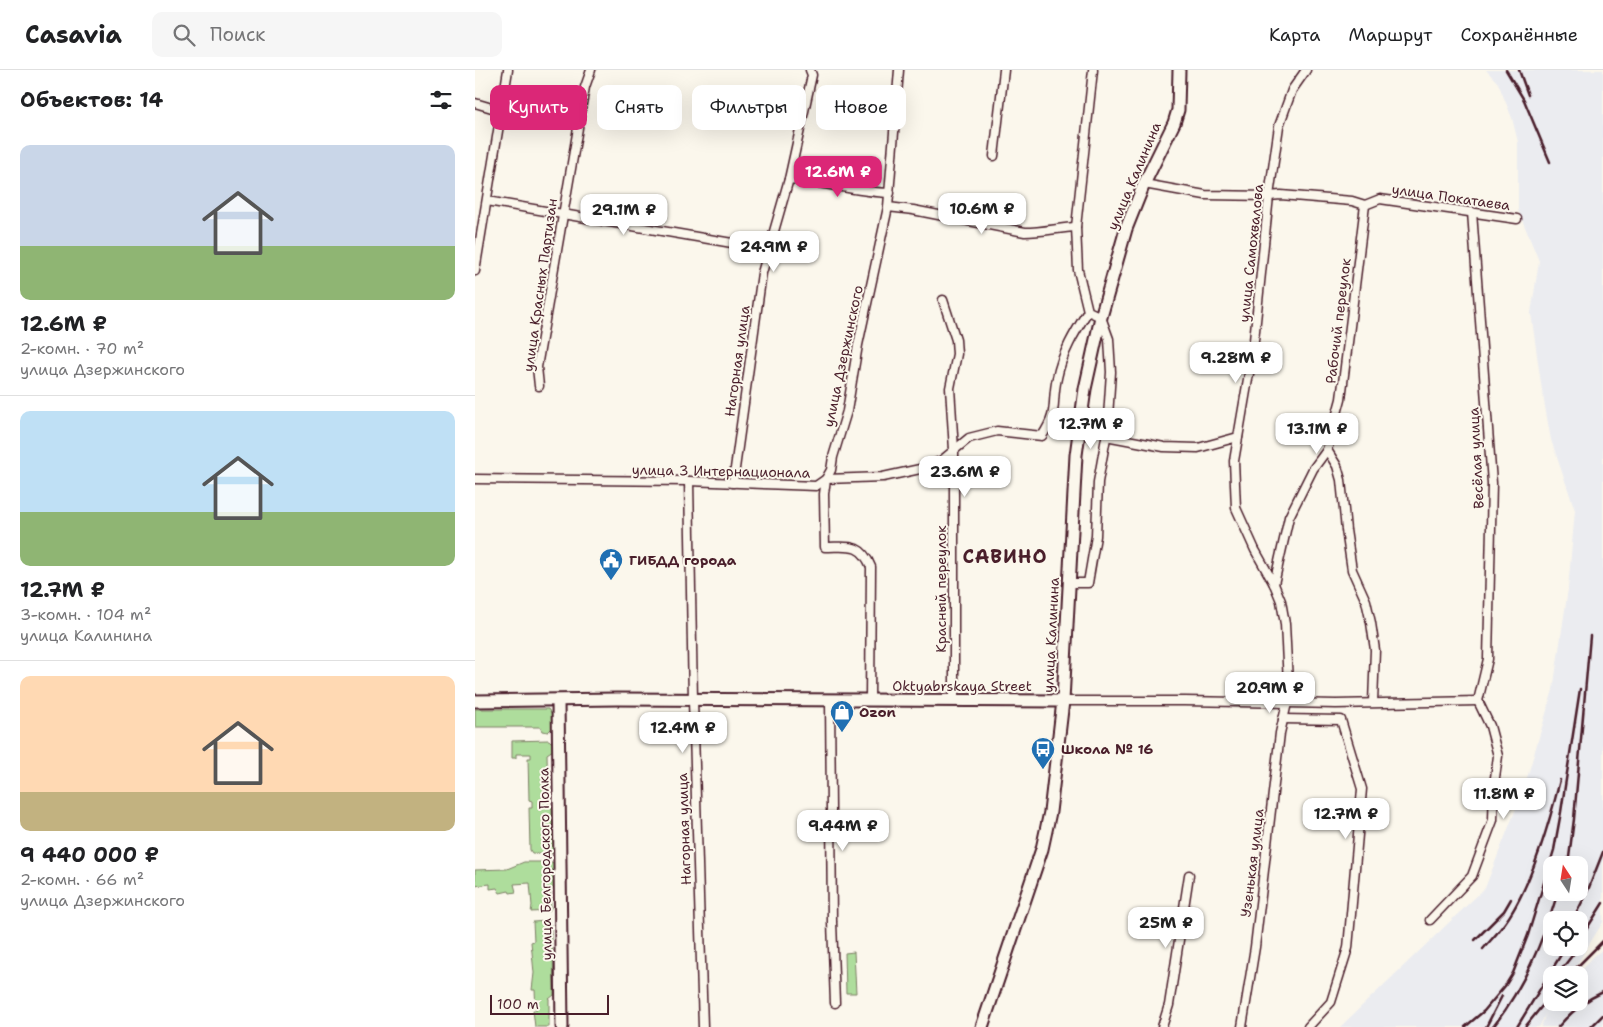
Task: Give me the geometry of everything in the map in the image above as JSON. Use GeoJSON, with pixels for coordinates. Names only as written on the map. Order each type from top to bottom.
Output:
{"type":"FeatureCollection","features":[{"type":"Feature","properties":{"kind":"main road","name":"улица Калинина"},"geometry":{"type":"LineString","coordinates":[[982,1027],[1042,849],[1050,812],[1063,701],[1076,455],[1085,389],[1101,317],[1126,229],[1144,184],[1178,110],[1179,70]]}},
{"type":"Feature","properties":{"kind":"main road","name":"Oktyabrskaya Street"},"geometry":{"type":"LineString","coordinates":[[475,701],[1063,701]]}},
{"type":"Feature","properties":{"kind":"main road","name":"улица Белгородского Полка"},"geometry":{"type":"LineString","coordinates":[[558,701],[562,1027]]}},
{"type":"Feature","properties":{"kind":"street"},"geometry":{"type":"LineString","coordinates":[[506,85],[508,70]]}},
{"type":"Feature","properties":{"kind":"street","name":"улица Красных Партизан"},"geometry":{"type":"LineString","coordinates":[[539,386],[537,368],[585,87],[591,70]]}},
{"type":"Feature","properties":{"kind":"street","name":"Нагорная улица"},"geometry":{"type":"LineString","coordinates":[[733,482],[765,259],[789,179],[812,75],[810,70]]}},
{"type":"Feature","properties":{"kind":"street","name":"улица Дзержинского"},"geometry":{"type":"LineString","coordinates":[[870,701],[871,567],[867,556],[858,548],[825,547],[824,494],[826,480],[831,470],[847,411],[858,346],[889,207],[899,70]]}},
{"type":"Feature","properties":{"kind":"street"},"geometry":{"type":"LineString","coordinates":[[994,156],[1004,70]]}},
{"type":"Feature","properties":{"kind":"street"},"geometry":{"type":"LineString","coordinates":[[1069,583],[1088,583],[1091,572],[1096,536],[1098,482],[1106,436],[1111,372],[1109,339],[1101,317],[1088,311],[1078,270],[1076,227],[1093,70]]}},
{"type":"Feature","properties":{"kind":"street","name":"улица Самохвалова"},"geometry":{"type":"LineString","coordinates":[[1287,703],[1288,683],[1285,624],[1281,601],[1236,508],[1235,461],[1253,350],[1269,196],[1279,126],[1292,90],[1306,70]]}},
{"type":"Feature","properties":{"kind":"street"},"geometry":{"type":"LineString","coordinates":[[475,103],[490,107]]}},
{"type":"Feature","properties":{"kind":"street"},"geometry":{"type":"LineString","coordinates":[[475,271],[499,130]]}},
{"type":"Feature","properties":{"kind":"street"},"geometry":{"type":"LineString","coordinates":[[789,179],[820,182],[867,192],[889,193]]}},
{"type":"Feature","properties":{"kind":"street","name":"улица Покатаева"},"geometry":{"type":"LineString","coordinates":[[1144,184],[1205,195],[1281,195],[1365,205],[1380,199],[1517,219]]}},
{"type":"Feature","properties":{"kind":"street"},"geometry":{"type":"LineString","coordinates":[[487,201],[732,243],[765,259]]}},
{"type":"Feature","properties":{"kind":"street","name":"Рабочий переулок"},"geometry":{"type":"LineString","coordinates":[[1327,450],[1341,400],[1365,205]]}},
{"type":"Feature","properties":{"kind":"street"},"geometry":{"type":"LineString","coordinates":[[889,207],[1025,232],[1076,227]]}},
{"type":"Feature","properties":{"kind":"street","name":"Весёлая улица"},"geometry":{"type":"LineString","coordinates":[[1472,212],[1492,483],[1488,659],[1478,701]]}},
{"type":"Feature","properties":{"kind":"street","name":"Красный переулок"},"geometry":{"type":"LineString","coordinates":[[943,300],[956,340],[957,354],[950,388],[954,450],[954,701]]}},
{"type":"Feature","properties":{"kind":"street","name":"улица 3 Интернационала"},"geometry":{"type":"LineString","coordinates":[[475,479],[689,481],[816,486],[826,480],[883,477],[920,469],[941,461],[969,438],[997,431],[1042,436],[1051,422],[1055,409],[1055,391],[1063,358],[1088,311]]}},
{"type":"Feature","properties":{"kind":"street"},"geometry":{"type":"LineString","coordinates":[[1106,436],[1164,447],[1198,448],[1238,437]]}},
{"type":"Feature","properties":{"kind":"street"},"geometry":{"type":"LineString","coordinates":[[1274,584],[1289,517],[1313,469],[1327,450],[1337,466],[1341,480],[1352,570],[1366,601],[1371,623],[1375,650],[1373,702]]}},
{"type":"Feature","properties":{"kind":"street","name":"Нагорная улица"},"geometry":{"type":"LineString","coordinates":[[689,481],[693,700],[703,1027]]}},
{"type":"Feature","properties":{"kind":"street"},"geometry":{"type":"LineString","coordinates":[[830,700],[832,922],[835,1003]]}},
{"type":"Feature","properties":{"kind":"street","name":"Oktyabrskaya Street"},"geometry":{"type":"LineString","coordinates":[[1063,701],[1336,704],[1478,701]]}},
{"type":"Feature","properties":{"kind":"street"},"geometry":{"type":"LineString","coordinates":[[1430,920],[1472,876],[1493,820],[1498,756],[1490,726],[1478,701]]}},
{"type":"Feature","properties":{"kind":"street","name":"Узенькая улица"},"geometry":{"type":"LineString","coordinates":[[1242,1027],[1255,947],[1280,733],[1287,703]]}},
{"type":"Feature","properties":{"kind":"street"},"geometry":{"type":"LineString","coordinates":[[1283,719],[1341,720],[1362,789],[1348,948],[1331,1002],[1307,1027]]}},
{"type":"Feature","properties":{"kind":"street"},"geometry":{"type":"LineString","coordinates":[[1162,1027],[1169,1005],[1189,875]]}},
{"type":"Feature","properties":{"kind":"shaded area"},"geometry":{"type":"Polygon","coordinates":[[[1486,70],[1603,70],[1603,922],[1588,946],[1588,911],[1543,911],[1543,956],[1582,956],[1576,966],[1543,966],[1543,1011],[1588,1011],[1588,966],[1586,966],[1603,949],[1603,1027],[1541,1027],[1546,1013],[1539,1027],[1340,1027],[1485,888],[1524,788],[1553,690],[1568,589],[1575,510],[1551,440],[1542,390],[1531,313],[1539,261],[1518,210],[1518,142],[1512,118],[1498,83],[1486,70]]]}},
{"type":"Feature","properties":{"kind":"green space"},"geometry":{"type":"Polygon","coordinates":[[[475,709],[548,709],[552,715],[552,728],[548,732],[542,731],[540,727],[475,727],[475,709]]]}},
{"type":"Feature","properties":{"kind":"green space"},"geometry":{"type":"Polygon","coordinates":[[[549,740],[553,744],[553,750],[547,754],[548,803],[553,809],[555,850],[551,854],[532,853],[530,850],[529,808],[532,808],[532,801],[529,800],[528,758],[531,758],[531,754],[516,754],[516,758],[512,758],[512,741],[549,740]]]}},
{"type":"Feature","properties":{"kind":"green space"},"geometry":{"type":"Polygon","coordinates":[[[524,862],[555,863],[556,884],[550,892],[551,908],[549,911],[531,912],[530,883],[514,884],[516,892],[510,893],[509,891],[500,893],[497,888],[490,889],[490,884],[475,886],[475,870],[507,869],[524,862]]]}},
{"type":"Feature","properties":{"kind":"green space"},"geometry":{"type":"Polygon","coordinates":[[[547,921],[551,925],[554,995],[549,999],[549,1027],[535,1027],[533,1010],[536,1010],[535,990],[532,990],[534,973],[531,942],[534,941],[533,922],[547,921]]]}},
{"type":"Feature","properties":{"kind":"green space"},"geometry":{"type":"Polygon","coordinates":[[[854,952],[856,993],[846,993],[845,953],[854,952]]]}},
{"type":"Feature","properties":{"kind":"railway"},"geometry":{"type":"LineString","coordinates":[[1506,70],[1524,100],[1550,162]]}},
{"type":"Feature","properties":{"kind":"railway"},"geometry":{"type":"LineString","coordinates":[[1519,70],[1528,95]]}},
{"type":"Feature","properties":{"kind":"railway"},"geometry":{"type":"LineString","coordinates":[[1569,856],[1590,636]]}},
{"type":"Feature","properties":{"kind":"railway"},"geometry":{"type":"LineString","coordinates":[[1465,1027],[1484,1011],[1505,986],[1513,973],[1528,935],[1554,850],[1580,689]]}},
{"type":"Feature","properties":{"kind":"railway"},"geometry":{"type":"LineString","coordinates":[[1483,949],[1511,914],[1529,878],[1544,837],[1560,780]]}},
{"type":"Feature","properties":{"kind":"railway"},"geometry":{"type":"LineString","coordinates":[[1578,911],[1603,852]]}},
{"type":"Feature","properties":{"kind":"railway"},"geometry":{"type":"LineString","coordinates":[[1475,940],[1504,911],[1511,899]]}},
{"type":"Feature","properties":{"kind":"railway"},"geometry":{"type":"LineString","coordinates":[[1493,1027],[1523,980],[1539,946],[1555,901]]}},
{"type":"Feature","properties":{"kind":"railway"},"geometry":{"type":"LineString","coordinates":[[1588,927],[1603,903]]}},
{"type":"Feature","properties":{"kind":"railway"},"geometry":{"type":"LineString","coordinates":[[1578,966],[1603,941]]}},
{"type":"Feature","properties":{"kind":"railway"},"geometry":{"type":"LineString","coordinates":[[1517,1027],[1560,956]]}},
{"type":"Feature","properties":{"kind":"railway"},"geometry":{"type":"LineString","coordinates":[[1564,966],[1572,956]]}},
{"type":"Feature","properties":{"kind":"railway"},"geometry":{"type":"LineString","coordinates":[[1558,1027],[1578,1007],[1603,992]]}},
{"type":"Feature","properties":{"kind":"railway"},"geometry":{"type":"LineString","coordinates":[[1486,1027],[1502,996]]}},
{"type":"Feature","properties":{"kind":"railway"},"geometry":{"type":"LineString","coordinates":[[1525,1027],[1543,1005]]}},
{"type":"Feature","properties":{"kind":"railway"},"geometry":{"type":"LineString","coordinates":[[1591,1027],[1603,1015]]}},
{"type":"Feature","properties":{"kind":"place","name":"ГИБДД города"},"geometry":{"type":"Point","coordinates":[611,581]}},
{"type":"Feature","properties":{"kind":"place","name":"Ozon"},"geometry":{"type":"Point","coordinates":[842,733]}},
{"type":"Feature","properties":{"kind":"place","name":"Школа № 16"},"geometry":{"type":"Point","coordinates":[1043,770]}},
{"type":"Feature","properties":{"kind":"district","name":"САВИНО"},"geometry":{"type":"Point","coordinates":[1005,556]}}]}
